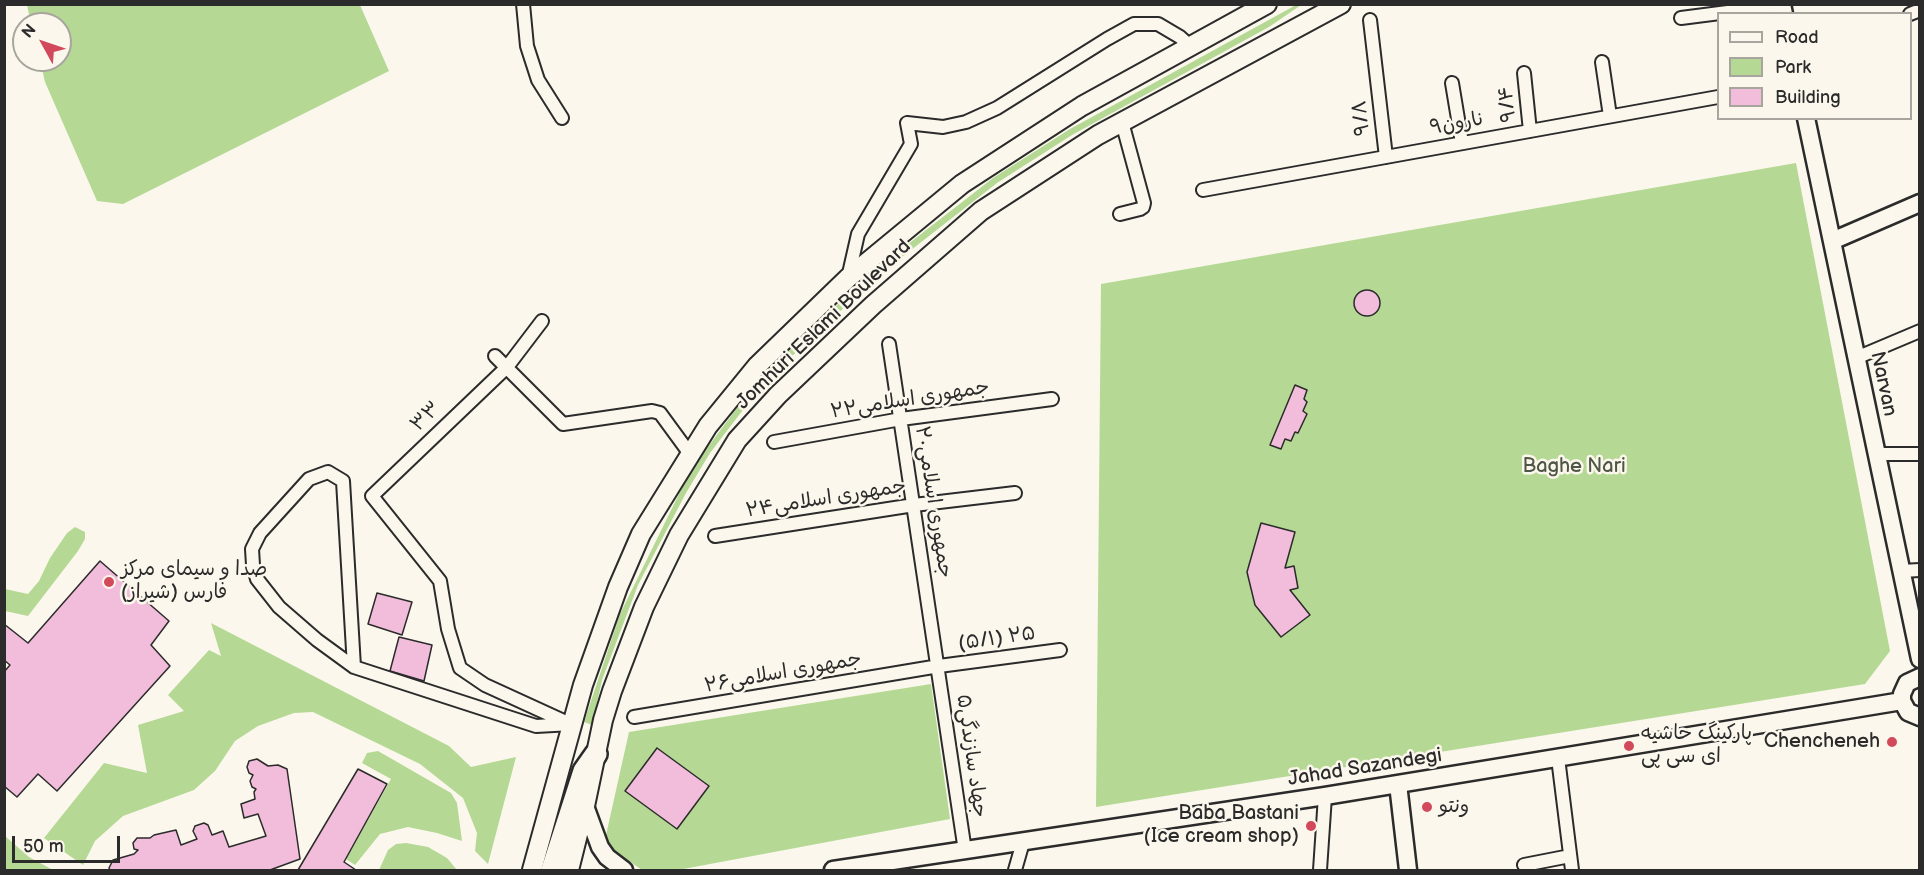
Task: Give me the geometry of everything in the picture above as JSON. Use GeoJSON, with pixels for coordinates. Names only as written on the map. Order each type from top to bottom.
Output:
{"type":"FeatureCollection","features":[{"type":"Feature","properties":{"kind":"highway"},"geometry":{"type":"LineString","coordinates":[[552,870],[584,771],[596,754]]}},
{"type":"Feature","properties":{"kind":"main road","name":"Jomhuri Eslami Boulevard"},"geometry":{"type":"LineString","coordinates":[[532,870],[583,685],[618,587],[641,534],[708,426],[757,366],[848,278],[962,184],[1082,106],[1267,4]]}},
{"type":"Feature","properties":{"kind":"main road","name":"Jomhuri Eslami Boulevard"},"geometry":{"type":"LineString","coordinates":[[568,870],[612,691],[644,607],[679,535],[738,440],[778,396],[873,305],[981,211],[1098,135],[1341,4]]}},
{"type":"Feature","properties":{"kind":"main road","name":"Narvan"},"geometry":{"type":"LineString","coordinates":[[1806,120],[1920,659]]}},
{"type":"Feature","properties":{"kind":"main road"},"geometry":{"type":"LineString","coordinates":[[1832,241],[1920,203]]}},
{"type":"Feature","properties":{"kind":"main road"},"geometry":{"type":"LineString","coordinates":[[1920,677],[1907,683],[1902,700],[1908,712],[1920,717]]}},
{"type":"Feature","properties":{"kind":"main road","name":"Jahad Sazandegi"},"geometry":{"type":"LineString","coordinates":[[833,870],[1325,796],[1902,700]]}},
{"type":"Feature","properties":{"kind":"main road"},"geometry":{"type":"LineString","coordinates":[[1398,784],[1408,870]]}},
{"type":"Feature","properties":{"kind":"main road"},"geometry":{"type":"LineString","coordinates":[[585,806],[600,847],[607,857],[624,870]]}},
{"type":"Feature","properties":{"kind":"street"},"geometry":{"type":"LineString","coordinates":[[523,4],[527,46],[538,80],[562,118]]}},
{"type":"Feature","properties":{"kind":"street"},"geometry":{"type":"LineString","coordinates":[[1728,12],[1782,5]]}},
{"type":"Feature","properties":{"kind":"street"},"geometry":{"type":"LineString","coordinates":[[1681,18],[1717,13]]}},
{"type":"Feature","properties":{"kind":"street","name":"۹/۸"},"geometry":{"type":"LineString","coordinates":[[1371,20],[1386,157]]}},
{"type":"Feature","properties":{"kind":"street"},"geometry":{"type":"LineString","coordinates":[[848,278],[858,234],[911,144],[907,123],[943,127],[966,122],[997,108],[1134,24],[1158,24],[1190,46]]}},
{"type":"Feature","properties":{"kind":"street"},"geometry":{"type":"LineString","coordinates":[[1602,62],[1610,116]]}},
{"type":"Feature","properties":{"kind":"street","name":"۹/۴"},"geometry":{"type":"LineString","coordinates":[[1524,73],[1530,131]]}},
{"type":"Feature","properties":{"kind":"street"},"geometry":{"type":"LineString","coordinates":[[1452,83],[1462,143]]}},
{"type":"Feature","properties":{"kind":"street","name":"نارون۹"},"geometry":{"type":"LineString","coordinates":[[1203,190],[1717,97]]}},
{"type":"Feature","properties":{"kind":"street"},"geometry":{"type":"LineString","coordinates":[[1120,214],[1140,209],[1144,203],[1122,122]]}},
{"type":"Feature","properties":{"kind":"street","name":"۳۳"},"geometry":{"type":"LineString","coordinates":[[542,321],[507,367],[372,496],[440,581],[448,629],[460,668],[485,685],[572,724]]}},
{"type":"Feature","properties":{"kind":"street"},"geometry":{"type":"LineString","coordinates":[[1857,358],[1920,331]]}},
{"type":"Feature","properties":{"kind":"street","name":"جمهوری اسلامی۲۰"},"geometry":{"type":"LineString","coordinates":[[889,344],[939,666]]}},
{"type":"Feature","properties":{"kind":"street"},"geometry":{"type":"LineString","coordinates":[[495,356],[563,424],[652,411],[660,413],[690,454]]}},
{"type":"Feature","properties":{"kind":"street","name":"جمهوری اسلامی۲۲"},"geometry":{"type":"LineString","coordinates":[[774,441],[901,419],[1052,399]]}},
{"type":"Feature","properties":{"kind":"street"},"geometry":{"type":"LineString","coordinates":[[1877,454],[1920,454]]}},
{"type":"Feature","properties":{"kind":"street"},"geometry":{"type":"LineString","coordinates":[[354,667],[343,481],[328,472],[309,478],[260,533],[252,549],[256,579],[279,607],[317,640],[354,667],[536,726],[572,724]]}},
{"type":"Feature","properties":{"kind":"street","name":"جمهوری اسلامی۲۴"},"geometry":{"type":"LineString","coordinates":[[715,536],[914,505],[1016,493]]}},
{"type":"Feature","properties":{"kind":"street"},"geometry":{"type":"LineString","coordinates":[[1901,571],[1920,570]]}},
{"type":"Feature","properties":{"kind":"street","name":"(۵/۱) ۲۵"},"geometry":{"type":"LineString","coordinates":[[939,666],[1060,650]]}},
{"type":"Feature","properties":{"kind":"street","name":"جمهوری اسلامی۲۶"},"geometry":{"type":"LineString","coordinates":[[634,717],[939,666]]}},
{"type":"Feature","properties":{"kind":"street","name":"جهاد سازندگی۵"},"geometry":{"type":"LineString","coordinates":[[939,666],[965,851]]}},
{"type":"Feature","properties":{"kind":"street"},"geometry":{"type":"LineString","coordinates":[[1558,758],[1572,870]]}},
{"type":"Feature","properties":{"kind":"street"},"geometry":{"type":"LineString","coordinates":[[1320,870],[1325,796]]}},
{"type":"Feature","properties":{"kind":"street"},"geometry":{"type":"LineString","coordinates":[[1015,870],[1023,842]]}},
{"type":"Feature","properties":{"kind":"street"},"geometry":{"type":"LineString","coordinates":[[1524,865],[1570,855]]}},
{"type":"Feature","properties":{"kind":"green space"},"geometry":{"type":"Polygon","coordinates":[[[27,5],[360,5],[389,71],[123,204],[97,201],[43,72],[72,72],[72,12],[28,12],[27,5]]]}},
{"type":"Feature","properties":{"kind":"green space"},"geometry":{"type":"Polygon","coordinates":[[[1296,5],[1301,5],[1269,27],[1072,135],[997,183],[879,275],[788,360],[749,402],[710,453],[686,493],[638,585],[602,680],[592,725],[584,722],[620,614],[681,490],[704,452],[740,404],[782,356],[876,269],[993,178],[1070,129],[1296,5]]]}},
{"type":"Feature","properties":{"kind":"green space","name":"Baghe Nari"},"geometry":{"type":"Polygon","coordinates":[[[1796,163],[1890,651],[1865,684],[1096,807],[1101,284],[1796,163]]]}},
{"type":"Feature","properties":{"kind":"green space"},"geometry":{"type":"Polygon","coordinates":[[[75,527],[85,532],[85,539],[28,616],[5,611],[5,589],[28,594],[39,581],[50,558],[67,533],[75,527]]]}},
{"type":"Feature","properties":{"kind":"green space"},"geometry":{"type":"Polygon","coordinates":[[[211,623],[449,746],[471,767],[516,757],[488,864],[475,851],[477,833],[463,798],[420,764],[313,712],[294,713],[258,726],[235,741],[215,771],[194,790],[123,816],[95,841],[83,865],[44,838],[104,763],[147,773],[138,725],[184,711],[168,695],[209,650],[221,656],[211,623]]]}},
{"type":"Feature","properties":{"kind":"green space"},"geometry":{"type":"Polygon","coordinates":[[[931,684],[950,819],[678,870],[642,870],[604,844],[629,732],[931,684]]]}},
{"type":"Feature","properties":{"kind":"green space"},"geometry":{"type":"Polygon","coordinates":[[[378,751],[451,793],[457,803],[462,841],[408,827],[380,834],[355,865],[346,859],[391,779],[362,763],[367,753],[378,751]]]}},
{"type":"Feature","properties":{"kind":"green space"},"geometry":{"type":"Polygon","coordinates":[[[5,836],[29,857],[53,870],[5,870],[5,836]]]}},
{"type":"Feature","properties":{"kind":"green space"},"geometry":{"type":"Polygon","coordinates":[[[406,843],[428,847],[447,858],[457,870],[379,870],[388,850],[396,844],[406,843]]]}},
{"type":"Feature","properties":{"kind":"building"},"geometry":{"type":"Polygon","coordinates":[[[1367,290],[1376,294],[1380,303],[1376,312],[1367,316],[1358,312],[1354,303],[1358,294],[1367,290]]]}},
{"type":"Feature","properties":{"kind":"building"},"geometry":{"type":"Polygon","coordinates":[[[1295,385],[1307,390],[1304,399],[1307,402],[1303,411],[1307,414],[1298,433],[1295,432],[1291,441],[1285,439],[1281,449],[1270,445],[1295,385]]]}},
{"type":"Feature","properties":{"kind":"building"},"geometry":{"type":"Polygon","coordinates":[[[1261,523],[1295,532],[1285,568],[1294,566],[1298,588],[1290,590],[1310,615],[1281,637],[1255,605],[1247,572],[1261,523]]]}},
{"type":"Feature","properties":{"kind":"building"},"geometry":{"type":"Polygon","coordinates":[[[100,561],[169,621],[151,645],[170,666],[57,791],[38,774],[17,797],[4,786],[4,672],[10,665],[4,660],[4,624],[28,643],[100,561]]]}},
{"type":"Feature","properties":{"kind":"building"},"geometry":{"type":"Polygon","coordinates":[[[377,593],[412,602],[402,635],[368,624],[377,593]]]}},
{"type":"Feature","properties":{"kind":"building"},"geometry":{"type":"Polygon","coordinates":[[[399,637],[432,645],[424,681],[390,671],[399,637]]]}},
{"type":"Feature","properties":{"kind":"building"},"geometry":{"type":"Polygon","coordinates":[[[657,748],[709,786],[677,829],[625,791],[657,748]]]}},
{"type":"Feature","properties":{"kind":"building"},"geometry":{"type":"Polygon","coordinates":[[[257,759],[268,766],[278,765],[287,769],[300,859],[270,870],[110,870],[113,860],[134,854],[138,850],[134,849],[133,843],[137,838],[150,838],[176,830],[181,845],[197,839],[193,831],[195,826],[204,823],[208,825],[212,835],[223,831],[229,847],[266,836],[258,814],[244,818],[241,804],[255,799],[256,789],[252,787],[250,781],[253,775],[249,773],[247,767],[249,761],[257,759]]]}},
{"type":"Feature","properties":{"kind":"building"},"geometry":{"type":"Polygon","coordinates":[[[358,769],[387,784],[344,862],[356,870],[298,870],[358,769]]]}},
{"type":"Feature","properties":{"kind":"place","name":"صدا و سیمای مرکز فارس (شیراز)"},"geometry":{"type":"Point","coordinates":[109,582]}},
{"type":"Feature","properties":{"kind":"place","name":"Chencheneh"},"geometry":{"type":"Point","coordinates":[1892,742]}},
{"type":"Feature","properties":{"kind":"place","name":"پارکینگ حاشیه ای سی پی"},"geometry":{"type":"Point","coordinates":[1629,746]}},
{"type":"Feature","properties":{"kind":"place","name":"ونتو"},"geometry":{"type":"Point","coordinates":[1427,807]}},
{"type":"Feature","properties":{"kind":"place","name":"Baba Bastani (Ice cream shop)"},"geometry":{"type":"Point","coordinates":[1311,826]}}]}
